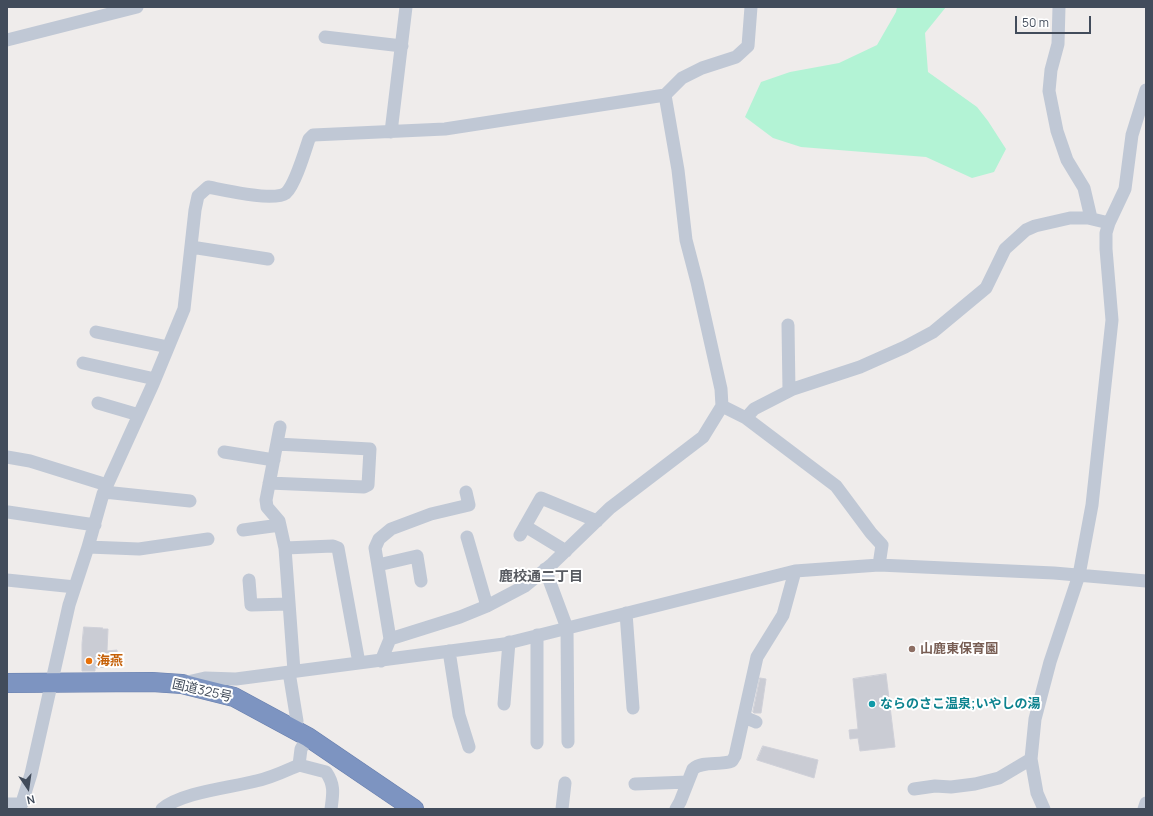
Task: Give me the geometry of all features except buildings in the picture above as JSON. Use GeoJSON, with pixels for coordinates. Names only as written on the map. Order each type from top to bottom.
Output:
{"type":"FeatureCollection","features":[{"type":"Feature","properties":{"kind":"highway","name":"国道325号"},"geometry":{"type":"LineString","coordinates":[[7,683],[152,682],[235,688],[414,809]]}},
{"type":"Feature","properties":{"kind":"street"},"geometry":{"type":"LineString","coordinates":[[7,40],[136,7]]}},
{"type":"Feature","properties":{"kind":"street"},"geometry":{"type":"LineString","coordinates":[[391,132],[406,7]]}},
{"type":"Feature","properties":{"kind":"street"},"geometry":{"type":"LineString","coordinates":[[7,804],[21,806],[31,774],[69,606],[105,488],[155,379],[184,309],[190,248],[198,196],[208,187],[277,197],[287,192],[296,175],[309,139],[313,136],[445,129],[665,95],[682,78],[702,68],[736,57],[748,46],[750,7]]}},
{"type":"Feature","properties":{"kind":"street"},"geometry":{"type":"LineString","coordinates":[[1059,7],[1058,44],[1051,70],[1049,91],[1057,131],[1067,160],[1084,188],[1091,218]]}},
{"type":"Feature","properties":{"kind":"street"},"geometry":{"type":"LineString","coordinates":[[325,37],[402,46]]}},
{"type":"Feature","properties":{"kind":"street"},"geometry":{"type":"LineString","coordinates":[[1044,809],[1037,793],[1031,759],[1035,719],[1048,669],[1079,575],[1092,505],[1112,320],[1106,233],[1109,223],[1125,189],[1132,134],[1146,90]]}},
{"type":"Feature","properties":{"kind":"street"},"geometry":{"type":"LineString","coordinates":[[390,639],[460,617],[487,606],[525,586],[566,551],[610,508],[703,437],[722,406],[721,389],[686,240],[678,170],[665,95]]}},
{"type":"Feature","properties":{"kind":"street"},"geometry":{"type":"LineString","coordinates":[[746,418],[754,409],[789,391],[860,367],[905,347],[932,332],[986,288],[1005,249],[1026,230],[1035,226],[1070,218],[1091,218],[1109,223]]}},
{"type":"Feature","properties":{"kind":"street"},"geometry":{"type":"LineString","coordinates":[[190,248],[268,259]]}},
{"type":"Feature","properties":{"kind":"street"},"geometry":{"type":"LineString","coordinates":[[788,326],[789,391]]}},
{"type":"Feature","properties":{"kind":"street"},"geometry":{"type":"LineString","coordinates":[[96,332],[168,347]]}},
{"type":"Feature","properties":{"kind":"street"},"geometry":{"type":"LineString","coordinates":[[83,363],[155,379]]}},
{"type":"Feature","properties":{"kind":"street"},"geometry":{"type":"LineString","coordinates":[[98,403],[139,415]]}},
{"type":"Feature","properties":{"kind":"street"},"geometry":{"type":"LineString","coordinates":[[722,406],[746,418],[836,486],[871,533],[882,545],[879,565]]}},
{"type":"Feature","properties":{"kind":"street"},"geometry":{"type":"LineString","coordinates":[[280,427],[266,500],[267,507],[275,514],[279,521],[285,548],[292,672],[297,721],[300,733],[301,749],[299,765]]}},
{"type":"Feature","properties":{"kind":"street"},"geometry":{"type":"LineString","coordinates":[[269,483],[364,487],[368,485],[370,449],[277,444]]}},
{"type":"Feature","properties":{"kind":"street"},"geometry":{"type":"LineString","coordinates":[[224,452],[274,460]]}},
{"type":"Feature","properties":{"kind":"street"},"geometry":{"type":"LineString","coordinates":[[7,457],[30,461],[105,488],[190,501]]}},
{"type":"Feature","properties":{"kind":"street"},"geometry":{"type":"LineString","coordinates":[[381,661],[390,639],[375,548],[380,539],[390,529],[431,514],[469,505],[466,492]]}},
{"type":"Feature","properties":{"kind":"street"},"geometry":{"type":"LineString","coordinates":[[566,551],[523,530],[541,498],[597,521]]}},
{"type":"Feature","properties":{"kind":"street"},"geometry":{"type":"LineString","coordinates":[[8,512],[95,524]]}},
{"type":"Feature","properties":{"kind":"street"},"geometry":{"type":"LineString","coordinates":[[243,530],[280,525]]}},
{"type":"Feature","properties":{"kind":"street"},"geometry":{"type":"LineString","coordinates":[[467,537],[487,606]]}},
{"type":"Feature","properties":{"kind":"street"},"geometry":{"type":"LineString","coordinates":[[88,547],[139,549],[208,539]]}},
{"type":"Feature","properties":{"kind":"street"},"geometry":{"type":"LineString","coordinates":[[285,548],[333,546],[338,548],[359,663]]}},
{"type":"Feature","properties":{"kind":"street"},"geometry":{"type":"LineString","coordinates":[[378,565],[416,556],[421,581]]}},
{"type":"Feature","properties":{"kind":"street"},"geometry":{"type":"LineString","coordinates":[[235,688],[292,672],[381,661],[509,642],[795,571],[879,565],[1079,575],[1146,581]]}},
{"type":"Feature","properties":{"kind":"street"},"geometry":{"type":"LineString","coordinates":[[545,569],[567,628],[568,742]]}},
{"type":"Feature","properties":{"kind":"street"},"geometry":{"type":"LineString","coordinates":[[678,805],[693,769],[696,766],[706,764],[725,764],[732,761],[735,756],[757,657],[783,615],[795,571]]}},
{"type":"Feature","properties":{"kind":"street"},"geometry":{"type":"LineString","coordinates":[[7,580],[76,587]]}},
{"type":"Feature","properties":{"kind":"street"},"geometry":{"type":"LineString","coordinates":[[249,580],[251,605],[289,604]]}},
{"type":"Feature","properties":{"kind":"street"},"geometry":{"type":"LineString","coordinates":[[626,613],[633,708]]}},
{"type":"Feature","properties":{"kind":"street"},"geometry":{"type":"LineString","coordinates":[[537,635],[538,743]]}},
{"type":"Feature","properties":{"kind":"street"},"geometry":{"type":"LineString","coordinates":[[504,704],[509,642]]}},
{"type":"Feature","properties":{"kind":"street"},"geometry":{"type":"LineString","coordinates":[[449,651],[459,715],[469,747]]}},
{"type":"Feature","properties":{"kind":"street"},"geometry":{"type":"LineString","coordinates":[[744,717],[756,722]]}},
{"type":"Feature","properties":{"kind":"street"},"geometry":{"type":"LineString","coordinates":[[914,789],[934,786],[952,787],[975,784],[998,778],[1031,759]]}},
{"type":"Feature","properties":{"kind":"street"},"geometry":{"type":"LineString","coordinates":[[162,809],[168,804],[195,795],[258,781],[281,774],[299,765],[326,772],[331,780],[333,794],[331,809]]}},
{"type":"Feature","properties":{"kind":"street"},"geometry":{"type":"LineString","coordinates":[[635,784],[688,782]]}},
{"type":"Feature","properties":{"kind":"street"},"geometry":{"type":"LineString","coordinates":[[562,809],[565,783]]}},
{"type":"Feature","properties":{"kind":"street"},"geometry":{"type":"LineString","coordinates":[[1144,809],[1146,803]]}},
{"type":"Feature","properties":{"kind":"green space"},"geometry":{"type":"Polygon","coordinates":[[[897,7],[946,7],[925,33],[928,72],[977,107],[988,121],[1006,149],[994,172],[972,178],[926,157],[801,147],[773,138],[745,117],[761,82],[790,72],[839,63],[877,45],[896,12],[897,7]]]}},
{"type":"Feature","properties":{"kind":"place","name":"山鹿東保育園"},"geometry":{"type":"Point","coordinates":[912,649]}},
{"type":"Feature","properties":{"kind":"place","name":"海燕"},"geometry":{"type":"Point","coordinates":[89,661]}},
{"type":"Feature","properties":{"kind":"place","name":"ならのさこ温泉;いやしの湯"},"geometry":{"type":"Point","coordinates":[872,704]}},
{"type":"Feature","properties":{"kind":"district","name":"鹿校通二丁目"},"geometry":{"type":"Point","coordinates":[541,577]}}]}
